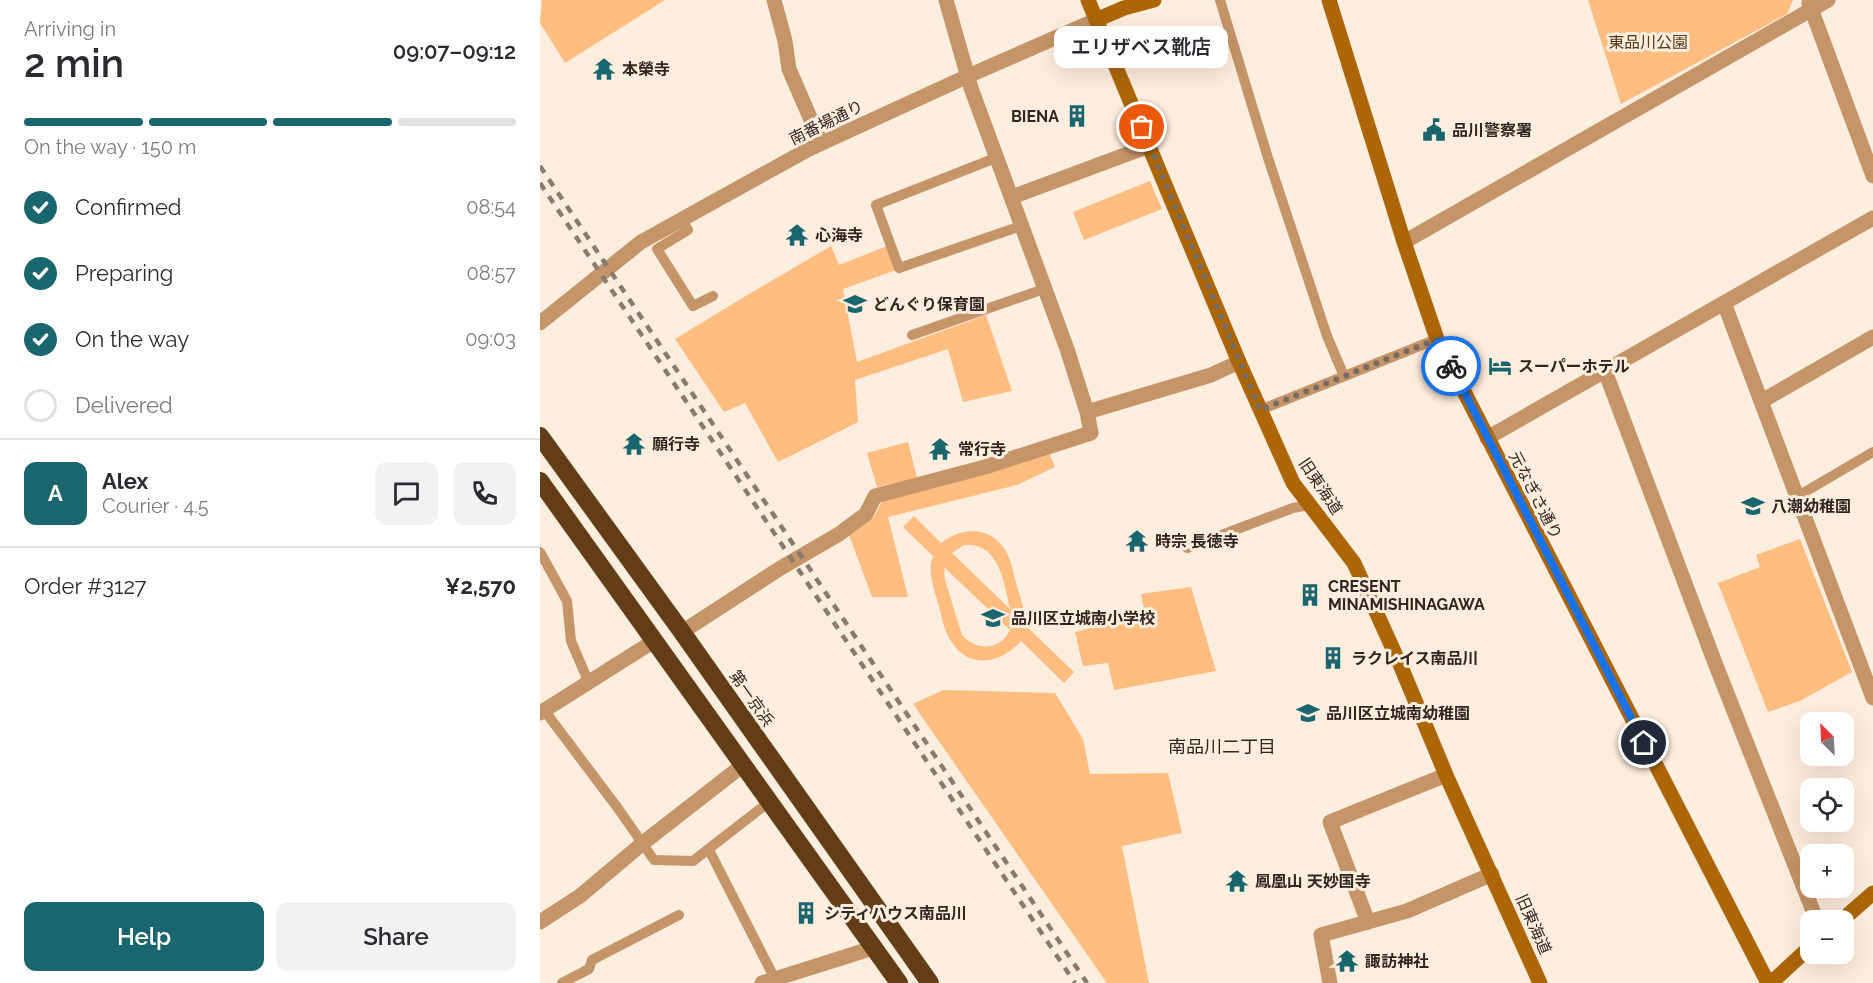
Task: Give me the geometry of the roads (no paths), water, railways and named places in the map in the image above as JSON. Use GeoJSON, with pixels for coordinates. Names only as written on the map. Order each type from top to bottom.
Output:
{"type":"FeatureCollection","features":[{"type":"Feature","properties":{"kind":"highway","name":"第一京浜"},"geometry":{"type":"LineString","coordinates":[[540,436],[682,632],[930,983]]}},
{"type":"Feature","properties":{"kind":"highway"},"geometry":{"type":"LineString","coordinates":[[540,481],[899,983]]}},
{"type":"Feature","properties":{"kind":"street"},"geometry":{"type":"LineString","coordinates":[[774,0],[785,41],[789,69],[821,143]]}},
{"type":"Feature","properties":{"kind":"street"},"geometry":{"type":"LineString","coordinates":[[682,632],[779,569],[839,534],[866,514],[875,496],[985,467],[1091,433],[1087,412],[1067,349],[968,76],[946,0]]}},
{"type":"Feature","properties":{"kind":"street","name":"旧東海道"},"geometry":{"type":"LineString","coordinates":[[1088,0],[1239,362],[1293,483],[1354,563],[1540,983]]}},
{"type":"Feature","properties":{"kind":"street","name":"南番場通り"},"geometry":{"type":"LineString","coordinates":[[540,323],[641,242],[821,143],[1096,20],[1124,8],[1154,0]]}},
{"type":"Feature","properties":{"kind":"street","name":"元なぎさ通り"},"geometry":{"type":"LineString","coordinates":[[1329,0],[1404,242],[1437,339],[1769,983]]}},
{"type":"Feature","properties":{"kind":"street"},"geometry":{"type":"LineString","coordinates":[[1404,242],[1810,5],[1828,0]]}},
{"type":"Feature","properties":{"kind":"street"},"geometry":{"type":"LineString","coordinates":[[1810,5],[1873,176]]}},
{"type":"Feature","properties":{"kind":"street"},"geometry":{"type":"LineString","coordinates":[[1012,197],[1149,146]]}},
{"type":"Feature","properties":{"kind":"street"},"geometry":{"type":"LineString","coordinates":[[1487,438],[1873,218]]}},
{"type":"Feature","properties":{"kind":"street"},"geometry":{"type":"LineString","coordinates":[[1724,303],[1873,698]]}},
{"type":"Feature","properties":{"kind":"street"},"geometry":{"type":"LineString","coordinates":[[1762,401],[1873,338]]}},
{"type":"Feature","properties":{"kind":"street"},"geometry":{"type":"LineString","coordinates":[[1087,412],[1211,375],[1239,362]]}},
{"type":"Feature","properties":{"kind":"street"},"geometry":{"type":"LineString","coordinates":[[1605,371],[1715,663],[1813,910]]}},
{"type":"Feature","properties":{"kind":"street"},"geometry":{"type":"LineString","coordinates":[[542,711],[654,641]]}},
{"type":"Feature","properties":{"kind":"street"},"geometry":{"type":"LineString","coordinates":[[540,922],[580,896],[643,843],[743,765]]}},
{"type":"Feature","properties":{"kind":"street"},"geometry":{"type":"LineString","coordinates":[[1368,922],[1330,822],[1446,775]]}},
{"type":"Feature","properties":{"kind":"street"},"geometry":{"type":"LineString","coordinates":[[1329,983],[1321,935],[1407,910],[1492,874]]}},
{"type":"Feature","properties":{"kind":"street"},"geometry":{"type":"LineString","coordinates":[[1854,910],[1873,893]]}},
{"type":"Feature","properties":{"kind":"street"},"geometry":{"type":"LineString","coordinates":[[772,982],[873,948]]}},
{"type":"Feature","properties":{"kind":"street"},"geometry":{"type":"LineString","coordinates":[[1769,983],[1800,956]]}},
{"type":"Feature","properties":{"kind":"lane"},"geometry":{"type":"LineString","coordinates":[[1220,0],[1327,336],[1344,376]]}},
{"type":"Feature","properties":{"kind":"lane"},"geometry":{"type":"LineString","coordinates":[[998,157],[876,205],[898,268],[1021,226]]}},
{"type":"Feature","properties":{"kind":"lane"},"geometry":{"type":"LineString","coordinates":[[681,219],[688,230],[657,249],[693,306],[713,296]]}},
{"type":"Feature","properties":{"kind":"lane"},"geometry":{"type":"LineString","coordinates":[[912,335],[1044,289]]}},
{"type":"Feature","properties":{"kind":"lane"},"geometry":{"type":"LineString","coordinates":[[1260,410],[1437,339]]}},
{"type":"Feature","properties":{"kind":"lane"},"geometry":{"type":"LineString","coordinates":[[1798,496],[1873,452]]}},
{"type":"Feature","properties":{"kind":"lane"},"geometry":{"type":"LineString","coordinates":[[1187,548],[1309,504]]}},
{"type":"Feature","properties":{"kind":"lane"},"geometry":{"type":"LineString","coordinates":[[540,552],[567,601],[571,641],[589,682]]}},
{"type":"Feature","properties":{"kind":"lane"},"geometry":{"type":"LineString","coordinates":[[542,711],[617,807],[654,860],[693,861],[770,802]]}},
{"type":"Feature","properties":{"kind":"lane"},"geometry":{"type":"LineString","coordinates":[[709,850],[772,982]]}},
{"type":"Feature","properties":{"kind":"lane"},"geometry":{"type":"LineString","coordinates":[[562,983],[589,969],[592,960],[680,915]]}},
{"type":"Feature","properties":{"kind":"railway"},"geometry":{"type":"LineString","coordinates":[[540,166],[1087,983]]}},
{"type":"Feature","properties":{"kind":"railway"},"geometry":{"type":"LineString","coordinates":[[540,183],[1075,983]]}},
{"type":"Feature","properties":{"kind":"place","name":"本榮寺"},"geometry":{"type":"Point","coordinates":[604,69]}},
{"type":"Feature","properties":{"kind":"place","name":"BIENA"},"geometry":{"type":"Point","coordinates":[1077,116]}},
{"type":"Feature","properties":{"kind":"place","name":"エリザベス靴店"},"geometry":{"type":"Point","coordinates":[1142,127]}},
{"type":"Feature","properties":{"kind":"place","name":"品川警察署"},"geometry":{"type":"Point","coordinates":[1434,130]}},
{"type":"Feature","properties":{"kind":"place","name":"心海寺"},"geometry":{"type":"Point","coordinates":[797,235]}},
{"type":"Feature","properties":{"kind":"place","name":"どんぐり保育園"},"geometry":{"type":"Point","coordinates":[855,304]}},
{"type":"Feature","properties":{"kind":"place","name":"スーパーホテル"},"geometry":{"type":"Point","coordinates":[1500,366]}},
{"type":"Feature","properties":{"kind":"place","name":"願行寺"},"geometry":{"type":"Point","coordinates":[634,444]}},
{"type":"Feature","properties":{"kind":"place","name":"常行寺"},"geometry":{"type":"Point","coordinates":[940,449]}},
{"type":"Feature","properties":{"kind":"place","name":"八潮幼稚園"},"geometry":{"type":"Point","coordinates":[1753,506]}},
{"type":"Feature","properties":{"kind":"place","name":"時宗 長徳寺"},"geometry":{"type":"Point","coordinates":[1137,541]}},
{"type":"Feature","properties":{"kind":"place","name":"CRESENT MINAMISHINAGAWA"},"geometry":{"type":"Point","coordinates":[1310,595]}},
{"type":"Feature","properties":{"kind":"place","name":"品川区立城南小学校"},"geometry":{"type":"Point","coordinates":[993,618]}},
{"type":"Feature","properties":{"kind":"place","name":"ラクレイス南品川"},"geometry":{"type":"Point","coordinates":[1333,658]}},
{"type":"Feature","properties":{"kind":"place","name":"品川区立城南幼稚園"},"geometry":{"type":"Point","coordinates":[1308,713]}},
{"type":"Feature","properties":{"kind":"place","name":"鳳凰山 天妙国寺"},"geometry":{"type":"Point","coordinates":[1237,881]}},
{"type":"Feature","properties":{"kind":"place","name":"シティハウス南品川"},"geometry":{"type":"Point","coordinates":[806,913]}},
{"type":"Feature","properties":{"kind":"place","name":"諏訪神社"},"geometry":{"type":"Point","coordinates":[1347,961]}},
{"type":"Feature","properties":{"kind":"district","name":"南品川二丁目"},"geometry":{"type":"Point","coordinates":[1222,747]}},
{"type":"Feature","properties":{"kind":"park label","name":"東品川公園"},"geometry":{"type":"Point","coordinates":[1648,42]}}]}
